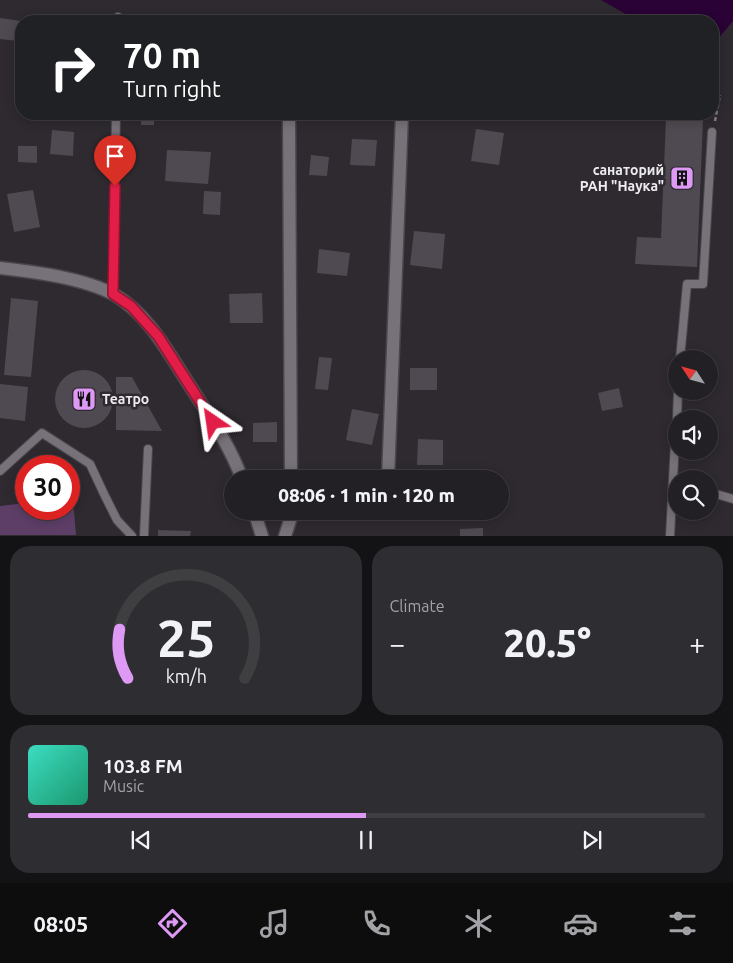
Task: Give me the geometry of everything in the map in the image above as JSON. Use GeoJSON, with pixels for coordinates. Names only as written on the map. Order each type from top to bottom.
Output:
{"type":"FeatureCollection","features":[{"type":"Feature","properties":{"kind":"street"},"geometry":{"type":"LineString","coordinates":[[289,120],[291,470]]}},
{"type":"Feature","properties":{"kind":"street"},"geometry":{"type":"LineString","coordinates":[[388,470],[402,120]]}},
{"type":"Feature","properties":{"kind":"street"},"geometry":{"type":"LineString","coordinates":[[0,268],[79,281],[113,294],[131,306],[158,336],[233,456],[238,470]]}},
{"type":"Feature","properties":{"kind":"street"},"geometry":{"type":"LineString","coordinates":[[257,520],[262,536]]}},
{"type":"Feature","properties":{"kind":"lane"},"geometry":{"type":"LineString","coordinates":[[113,294],[116,120]]}},
{"type":"Feature","properties":{"kind":"lane"},"geometry":{"type":"LineString","coordinates":[[681,350],[687,284],[703,284],[712,132]]}},
{"type":"Feature","properties":{"kind":"lane"},"geometry":{"type":"LineString","coordinates":[[0,471],[42,433],[90,464],[117,520],[132,536]]}},
{"type":"Feature","properties":{"kind":"lane"},"geometry":{"type":"LineString","coordinates":[[144,536],[148,449]]}},
{"type":"Feature","properties":{"kind":"lane"},"geometry":{"type":"LineString","coordinates":[[718,495],[733,499]]}},
{"type":"Feature","properties":{"kind":"lane"},"geometry":{"type":"LineString","coordinates":[[670,536],[671,520]]}},
{"type":"Feature","properties":{"kind":"path"},"geometry":{"type":"LineString","coordinates":[[719,101],[720,95]]}},
{"type":"Feature","properties":{"kind":"shaded area"},"geometry":{"type":"Polygon","coordinates":[[[601,0],[733,0],[733,21],[719,38],[719,15],[627,15],[601,0]]]}},
{"type":"Feature","properties":{"kind":"shaded area"},"geometry":{"type":"Polygon","coordinates":[[[15,504],[15,520],[75,520],[76,535],[0,535],[0,506],[15,504]]]}},
{"type":"Feature","properties":{"kind":"building"},"geometry":{"type":"Polygon","coordinates":[[[0,18],[15,20],[15,41],[0,39],[0,18]]]}},
{"type":"Feature","properties":{"kind":"building"},"geometry":{"type":"Polygon","coordinates":[[[141,120],[154,120],[154,125],[141,125],[141,120]]]}},
{"type":"Feature","properties":{"kind":"building","name":"санаторий РАН \"Наука\""},"geometry":{"type":"Polygon","coordinates":[[[666,120],[703,120],[697,267],[635,264],[637,237],[661,238],[666,120]]]}},
{"type":"Feature","properties":{"kind":"building"},"geometry":{"type":"Polygon","coordinates":[[[476,129],[504,133],[499,165],[471,161],[476,129]]]}},
{"type":"Feature","properties":{"kind":"building"},"geometry":{"type":"Polygon","coordinates":[[[52,130],[74,132],[73,156],[50,154],[52,130]]]}},
{"type":"Feature","properties":{"kind":"building"},"geometry":{"type":"Polygon","coordinates":[[[352,139],[377,140],[375,166],[350,165],[352,139]]]}},
{"type":"Feature","properties":{"kind":"building"},"geometry":{"type":"Polygon","coordinates":[[[18,146],[37,146],[37,163],[18,162],[18,146]]]}},
{"type":"Feature","properties":{"kind":"building"},"geometry":{"type":"Polygon","coordinates":[[[167,150],[211,152],[208,184],[165,181],[167,150]]]}},
{"type":"Feature","properties":{"kind":"building"},"geometry":{"type":"Polygon","coordinates":[[[311,155],[329,157],[327,176],[309,175],[311,155]]]}},
{"type":"Feature","properties":{"kind":"building"},"geometry":{"type":"Polygon","coordinates":[[[33,190],[40,227],[14,232],[7,194],[33,190]]]}},
{"type":"Feature","properties":{"kind":"building"},"geometry":{"type":"Polygon","coordinates":[[[204,191],[221,192],[220,215],[203,214],[204,191]]]}},
{"type":"Feature","properties":{"kind":"building"},"geometry":{"type":"Polygon","coordinates":[[[414,231],[445,234],[442,269],[410,265],[414,231]]]}},
{"type":"Feature","properties":{"kind":"building"},"geometry":{"type":"Polygon","coordinates":[[[319,249],[350,253],[347,276],[317,273],[319,249]]]}},
{"type":"Feature","properties":{"kind":"building"},"geometry":{"type":"Polygon","coordinates":[[[262,293],[263,323],[230,323],[229,294],[262,293]]]}},
{"type":"Feature","properties":{"kind":"building"},"geometry":{"type":"Polygon","coordinates":[[[11,298],[38,301],[31,377],[4,375],[11,298]]]}},
{"type":"Feature","properties":{"kind":"building"},"geometry":{"type":"Polygon","coordinates":[[[319,357],[332,358],[328,390],[315,389],[319,357]]]}},
{"type":"Feature","properties":{"kind":"building"},"geometry":{"type":"Polygon","coordinates":[[[410,368],[437,368],[437,390],[410,390],[410,368]]]}},
{"type":"Feature","properties":{"kind":"building"},"geometry":{"type":"Polygon","coordinates":[[[84,370],[100,375],[108,383],[113,399],[108,415],[100,423],[84,428],[68,423],[60,415],[55,399],[60,383],[68,375],[84,370]]]}},
{"type":"Feature","properties":{"kind":"building"},"geometry":{"type":"Polygon","coordinates":[[[116,377],[132,377],[162,431],[116,430],[116,377]]]}},
{"type":"Feature","properties":{"kind":"building"},"geometry":{"type":"Polygon","coordinates":[[[0,384],[28,387],[25,421],[0,418],[0,384]]]}},
{"type":"Feature","properties":{"kind":"building"},"geometry":{"type":"Polygon","coordinates":[[[619,388],[623,407],[602,411],[598,393],[619,388]]]}},
{"type":"Feature","properties":{"kind":"building"},"geometry":{"type":"Polygon","coordinates":[[[352,409],[379,414],[372,445],[346,440],[352,409]]]}},
{"type":"Feature","properties":{"kind":"building"},"geometry":{"type":"Polygon","coordinates":[[[277,422],[277,442],[253,442],[253,423],[277,422]]]}},
{"type":"Feature","properties":{"kind":"building"},"geometry":{"type":"Polygon","coordinates":[[[418,439],[443,440],[443,465],[417,465],[418,439]]]}},
{"type":"Feature","properties":{"kind":"building"},"geometry":{"type":"Polygon","coordinates":[[[483,528],[483,536],[460,536],[460,529],[483,528]]]}},
{"type":"Feature","properties":{"kind":"building"},"geometry":{"type":"Polygon","coordinates":[[[158,530],[191,531],[190,536],[158,536],[158,530]]]}},
{"type":"Feature","properties":{"kind":"place","name":"санаторий РАН \"Наука\""},"geometry":{"type":"Point","coordinates":[682,178]}},
{"type":"Feature","properties":{"kind":"place","name":"Театро"},"geometry":{"type":"Point","coordinates":[84,399]}},
{"type":"Feature","properties":{"kind":"route"},"geometry":{"type":"LineString","coordinates":[[115,186],[113,294],[131,306],[158,336],[213,422]]}}]}
